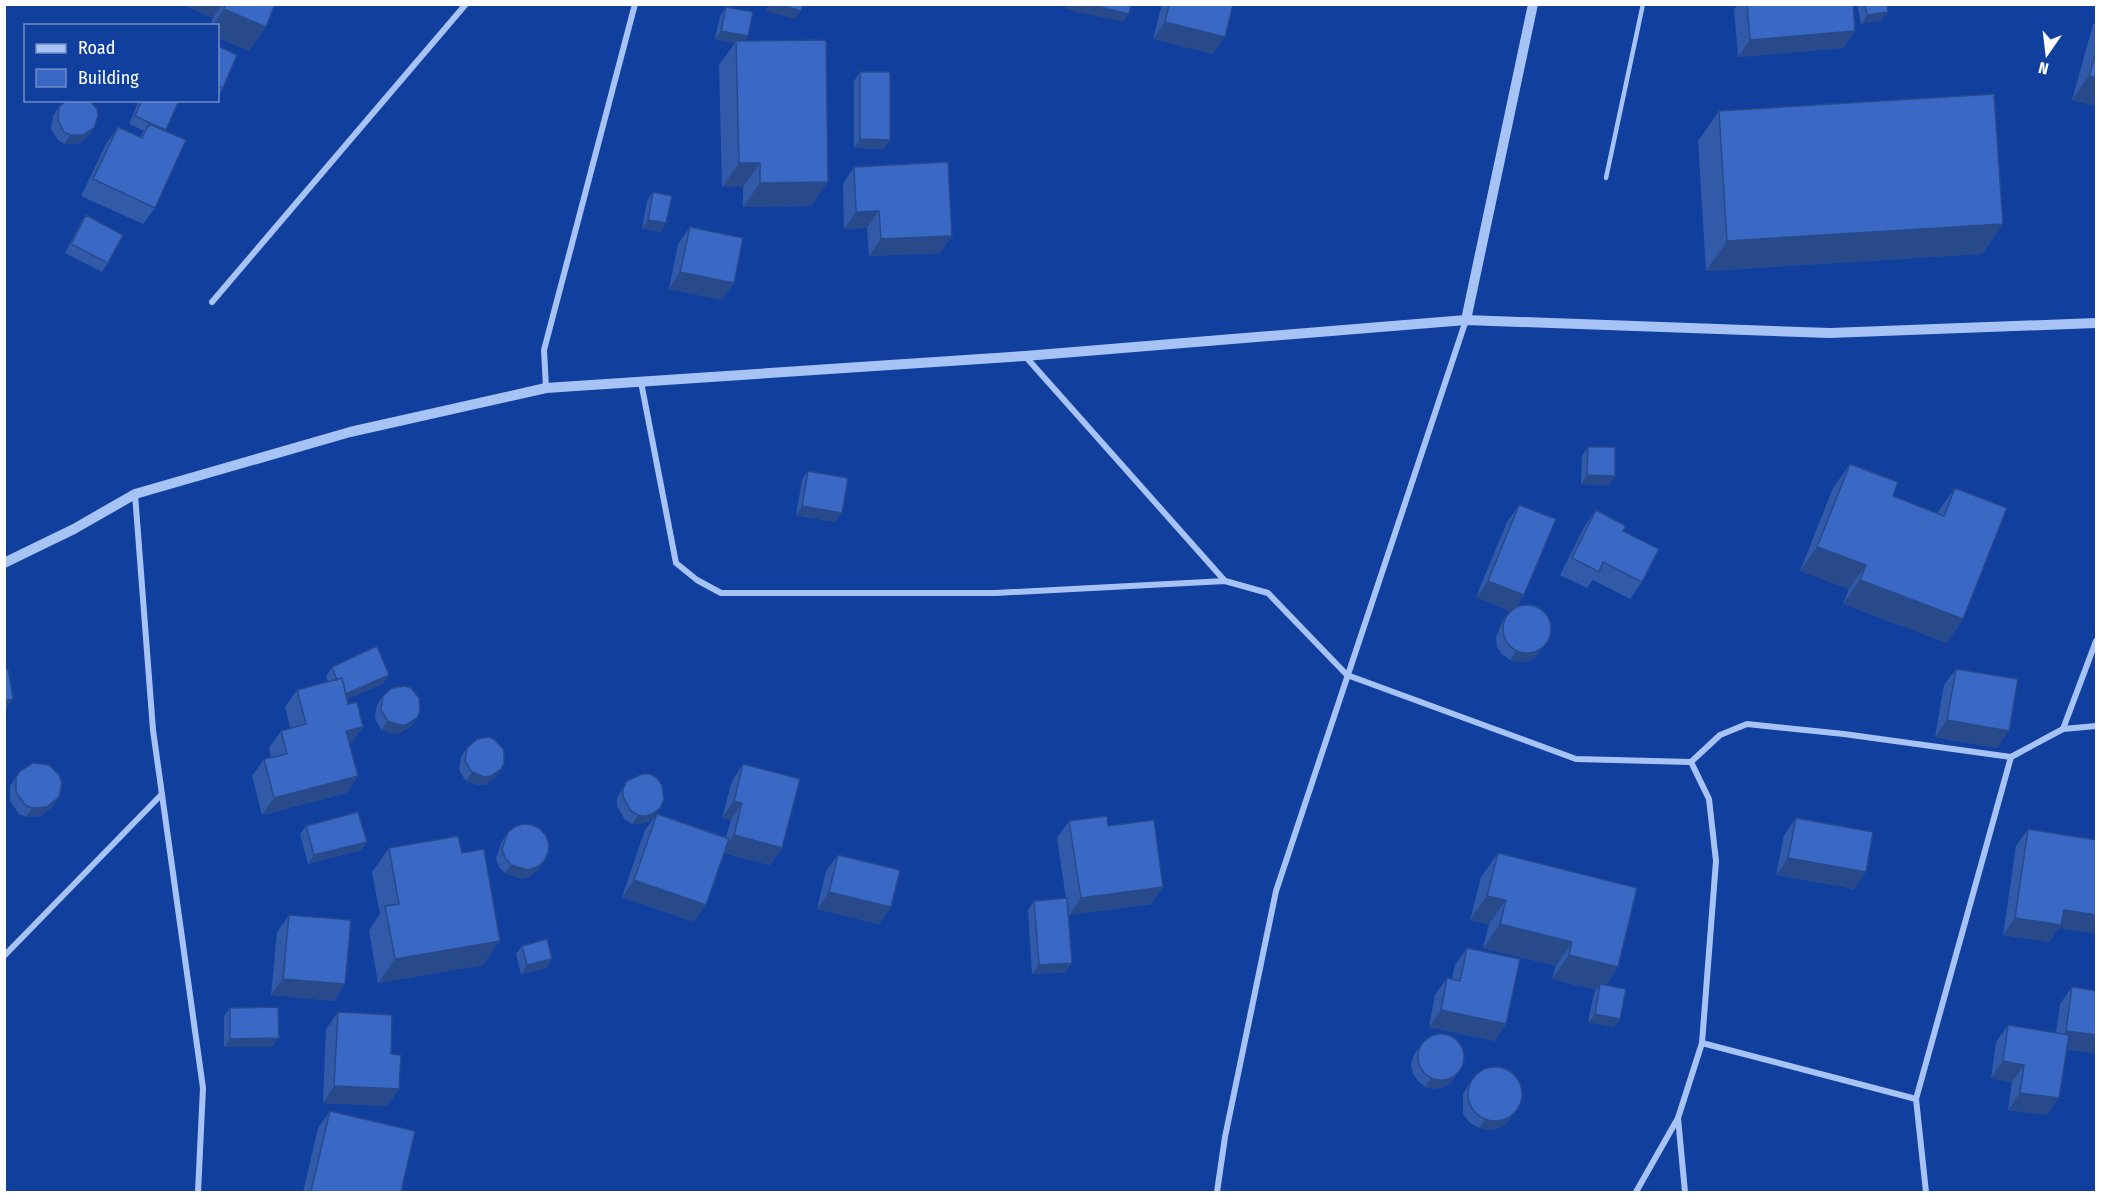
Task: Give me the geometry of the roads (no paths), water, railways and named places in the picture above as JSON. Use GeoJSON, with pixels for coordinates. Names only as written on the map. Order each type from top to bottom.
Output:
{"type":"FeatureCollection","features":[{"type":"Feature","properties":{"kind":"street"},"geometry":{"type":"LineString","coordinates":[[212,302],[466,4]]}},
{"type":"Feature","properties":{"kind":"street"},"geometry":{"type":"LineString","coordinates":[[546,388],[544,350],[635,4]]}},
{"type":"Feature","properties":{"kind":"street"},"geometry":{"type":"LineString","coordinates":[[1217,1192],[1225,1137],[1276,891],[1466,320],[1533,4]]}},
{"type":"Feature","properties":{"kind":"street"},"geometry":{"type":"LineString","coordinates":[[4,563],[74,529],[135,494],[350,432],[546,388],[1025,356],[1466,320],[1830,333],[2097,323]]}},
{"type":"Feature","properties":{"kind":"street"},"geometry":{"type":"LineString","coordinates":[[1025,356],[1225,581]]}},
{"type":"Feature","properties":{"kind":"street"},"geometry":{"type":"LineString","coordinates":[[641,381],[676,563],[697,580],[721,593],[996,593],[1225,581],[1268,592],[1347,675],[1576,759],[1691,762],[1720,735],[1747,724],[1844,734],[2011,757],[2063,729],[2097,726]]}},
{"type":"Feature","properties":{"kind":"street"},"geometry":{"type":"LineString","coordinates":[[135,494],[153,730],[203,1088],[198,1192]]}},
{"type":"Feature","properties":{"kind":"street"},"geometry":{"type":"LineString","coordinates":[[2063,729],[2097,640]]}},
{"type":"Feature","properties":{"kind":"street"},"geometry":{"type":"LineString","coordinates":[[1926,1192],[1916,1099],[2011,757]]}},
{"type":"Feature","properties":{"kind":"street"},"geometry":{"type":"LineString","coordinates":[[1636,1192],[1678,1118],[1702,1043],[1716,861],[1709,799],[1691,762]]}},
{"type":"Feature","properties":{"kind":"street"},"geometry":{"type":"LineString","coordinates":[[4,956],[162,795]]}},
{"type":"Feature","properties":{"kind":"street"},"geometry":{"type":"LineString","coordinates":[[1702,1043],[1916,1099]]}},
{"type":"Feature","properties":{"kind":"street"},"geometry":{"type":"LineString","coordinates":[[1678,1118],[1685,1192]]}},
{"type":"Feature","properties":{"kind":"lane"},"geometry":{"type":"LineString","coordinates":[[1606,178],[1643,4]]}}]}
